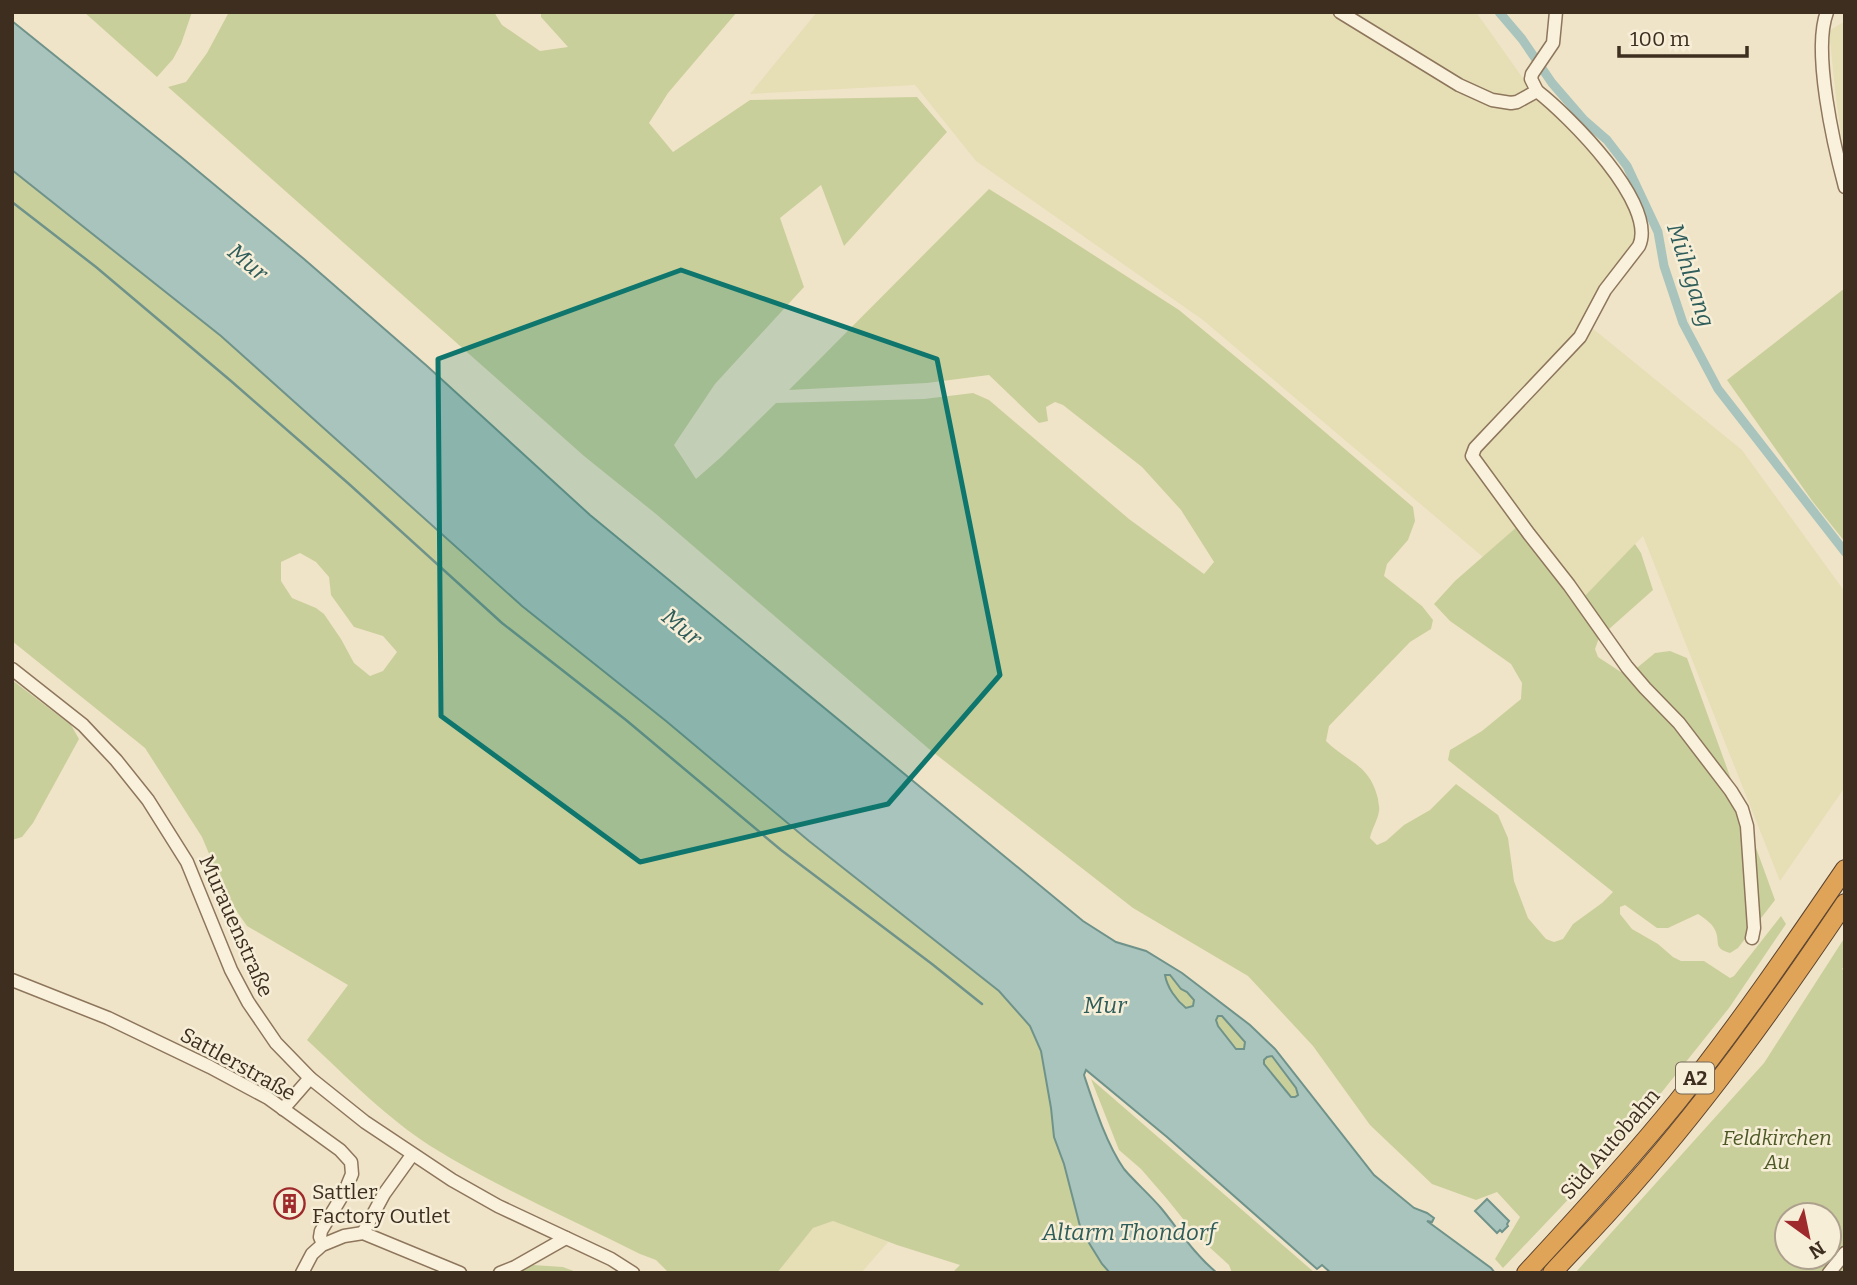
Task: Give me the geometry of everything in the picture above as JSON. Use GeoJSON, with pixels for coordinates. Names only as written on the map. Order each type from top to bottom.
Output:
{"type":"FeatureCollection","features":[{"type":"Feature","properties":{"kind":"highway","name":"Süd Autobahn"},"geometry":{"type":"LineString","coordinates":[[1526,1273],[1605,1188],[1678,1100],[1736,1025],[1845,869]]}},
{"type":"Feature","properties":{"kind":"highway","name":"Süd Autobahn"},"geometry":{"type":"LineString","coordinates":[[1552,1273],[1618,1202],[1691,1114],[1749,1039],[1845,903]]}},
{"type":"Feature","properties":{"kind":"street"},"geometry":{"type":"LineString","coordinates":[[1340,12],[1459,85],[1492,100],[1517,102],[1537,91]]}},
{"type":"Feature","properties":{"kind":"street"},"geometry":{"type":"LineString","coordinates":[[1827,12],[1821,46],[1828,101],[1845,187]]}},
{"type":"Feature","properties":{"kind":"street"},"geometry":{"type":"LineString","coordinates":[[1557,13],[1553,43],[1531,79],[1537,91],[1601,153],[1615,171],[1639,217],[1642,240],[1605,290],[1580,337],[1475,448],[1472,456],[1627,667],[1685,731],[1742,809],[1747,826],[1754,928],[1752,938]]}},
{"type":"Feature","properties":{"kind":"street","name":"Murauenstraße"},"geometry":{"type":"LineString","coordinates":[[12,669],[83,725],[124,768],[148,800],[187,862],[231,970],[248,1002],[276,1043],[310,1078],[412,1155],[498,1206],[611,1259],[633,1273]]}},
{"type":"Feature","properties":{"kind":"street","name":"Sattlerstraße"},"geometry":{"type":"LineString","coordinates":[[12,980],[108,1018],[210,1066],[268,1098],[349,1159],[352,1166],[351,1179],[320,1234],[322,1244],[312,1254],[302,1273]]}},
{"type":"Feature","properties":{"kind":"street"},"geometry":{"type":"LineString","coordinates":[[283,1110],[310,1078]]}},
{"type":"Feature","properties":{"kind":"street"},"geometry":{"type":"LineString","coordinates":[[363,1233],[384,1194],[412,1155]]}},
{"type":"Feature","properties":{"kind":"street"},"geometry":{"type":"LineString","coordinates":[[322,1244],[363,1233],[460,1273]]}},
{"type":"Feature","properties":{"kind":"street"},"geometry":{"type":"LineString","coordinates":[[500,1273],[566,1238]]}},
{"type":"Feature","properties":{"kind":"street"},"geometry":{"type":"LineString","coordinates":[[1829,1273],[1845,1253]]}},
{"type":"Feature","properties":{"kind":"highlighted area"},"geometry":{"type":"Polygon","coordinates":[[[681,270],[937,359],[1000,675],[888,804],[640,862],[441,716],[438,359],[681,270]]]}},
{"type":"Feature","properties":{"kind":"shaded area"},"geometry":{"type":"Polygon","coordinates":[[[817,12],[1476,12],[1527,84],[1589,146],[1632,205],[1640,239],[1586,323],[1742,450],[1845,592],[1845,787],[1780,881],[1643,536],[1579,602],[1519,525],[1483,557],[1203,320],[976,161],[915,85],[750,94],[817,12]]]}},
{"type":"Feature","properties":{"kind":"shaded area"},"geometry":{"type":"Polygon","coordinates":[[[1845,21],[1845,162],[1829,31],[1845,21]]]}},
{"type":"Feature","properties":{"kind":"shaded area"},"geometry":{"type":"Polygon","coordinates":[[[833,1221],[888,1242],[861,1273],[777,1273],[813,1228],[833,1221]]]}},
{"type":"Feature","properties":{"kind":"green space"},"geometry":{"type":"Polygon","coordinates":[[[84,12],[192,12],[173,59],[157,77],[84,12]]]}},
{"type":"Feature","properties":{"kind":"green space"},"geometry":{"type":"Polygon","coordinates":[[[229,12],[494,12],[502,25],[540,51],[568,47],[541,17],[541,12],[737,12],[668,93],[649,123],[673,152],[750,100],[917,97],[947,132],[844,246],[821,185],[780,218],[804,287],[715,384],[674,445],[696,479],[776,403],[924,399],[973,393],[989,400],[1129,519],[1204,574],[1214,562],[1181,510],[1142,467],[1063,405],[1055,402],[1046,407],[1048,421],[1039,423],[989,375],[927,383],[789,390],[989,189],[1179,310],[1413,507],[1415,521],[1408,540],[1387,564],[1384,576],[1422,606],[1433,620],[1431,629],[1410,642],[1329,726],[1326,741],[1370,778],[1379,810],[1370,838],[1377,845],[1430,810],[1456,784],[1498,815],[1508,838],[1514,881],[1528,918],[1546,939],[1554,942],[1563,939],[1573,924],[1613,892],[1448,760],[1450,750],[1482,731],[1521,699],[1522,683],[1511,664],[1450,621],[1434,604],[1455,581],[1519,525],[1579,602],[1635,544],[1641,553],[1653,590],[1599,638],[1595,649],[1598,657],[1627,676],[1655,653],[1670,651],[1687,658],[1775,900],[1738,948],[1730,953],[1719,947],[1714,927],[1698,914],[1668,928],[1657,928],[1625,905],[1620,907],[1620,914],[1632,929],[1658,944],[1673,957],[1681,961],[1704,961],[1730,978],[1781,916],[1786,924],[1729,1008],[1618,1147],[1503,1268],[1495,1259],[1520,1217],[1497,1192],[1476,1200],[1432,1184],[1370,1125],[1313,1046],[1248,976],[1133,908],[929,749],[656,514],[584,456],[168,87],[186,82],[207,53],[229,12]]]}},
{"type":"Feature","properties":{"kind":"green space"},"geometry":{"type":"Polygon","coordinates":[[[12,170],[221,336],[522,606],[666,721],[809,841],[999,991],[1030,1026],[1041,1051],[1054,1137],[1081,1230],[1110,1273],[952,1273],[960,1265],[833,1221],[813,1228],[777,1273],[669,1273],[656,1260],[535,1203],[457,1162],[398,1123],[307,1040],[348,985],[247,926],[228,899],[202,837],[145,748],[12,641],[12,170]],[[300,553],[281,562],[281,581],[292,598],[324,614],[354,663],[370,676],[383,671],[397,652],[383,636],[354,627],[331,595],[329,577],[316,562],[300,553]]]}},
{"type":"Feature","properties":{"kind":"green space"},"geometry":{"type":"Polygon","coordinates":[[[1845,288],[1845,542],[1813,502],[1727,380],[1845,288]]]}},
{"type":"Feature","properties":{"kind":"green space"},"geometry":{"type":"Polygon","coordinates":[[[12,680],[71,725],[79,739],[33,823],[22,837],[12,840],[12,680]]]}},
{"type":"Feature","properties":{"kind":"green space","name":"Feldkirchen Au"},"geometry":{"type":"Polygon","coordinates":[[[1845,937],[1845,965],[1842,969],[1845,971],[1845,1273],[1575,1273],[1764,1063],[1845,937]]]}},
{"type":"Feature","properties":{"kind":"green space"},"geometry":{"type":"Polygon","coordinates":[[[1170,974],[1194,1001],[1193,1006],[1186,1008],[1175,997],[1166,980],[1165,975],[1170,974]]]}},
{"type":"Feature","properties":{"kind":"green space"},"geometry":{"type":"Polygon","coordinates":[[[1218,1016],[1222,1016],[1245,1042],[1244,1049],[1237,1049],[1218,1026],[1218,1016]]]}},
{"type":"Feature","properties":{"kind":"green space"},"geometry":{"type":"Polygon","coordinates":[[[1272,1056],[1296,1088],[1298,1095],[1295,1097],[1291,1097],[1264,1064],[1267,1057],[1272,1056]]]}},
{"type":"Feature","properties":{"kind":"green space"},"geometry":{"type":"Polygon","coordinates":[[[1091,1079],[1315,1273],[1232,1273],[1229,1265],[1196,1235],[1141,1169],[1119,1150],[1091,1079]]]}},
{"type":"Feature","properties":{"kind":"green space"},"geometry":{"type":"Polygon","coordinates":[[[533,1265],[563,1267],[579,1273],[515,1273],[533,1265]]]}},
{"type":"Feature","properties":{"kind":"water","name":"Mur"},"geometry":{"type":"Polygon","coordinates":[[[12,21],[304,259],[427,366],[590,515],[1083,921],[1116,942],[1146,951],[1182,973],[1250,1025],[1275,1049],[1374,1175],[1414,1208],[1434,1218],[1432,1222],[1427,1221],[1495,1273],[1331,1273],[1322,1265],[1317,1269],[1167,1137],[1086,1070],[1084,1075],[1101,1124],[1124,1169],[1217,1273],[1110,1273],[1081,1230],[1054,1137],[1041,1051],[1030,1026],[999,991],[809,841],[666,721],[522,606],[221,336],[12,170],[12,21]],[[1165,975],[1170,989],[1179,1001],[1186,1008],[1193,1006],[1194,1000],[1187,992],[1181,989],[1170,975],[1165,975]],[[1218,1016],[1216,1020],[1236,1049],[1244,1049],[1245,1042],[1222,1016],[1218,1016]],[[1272,1056],[1267,1057],[1264,1064],[1291,1097],[1298,1095],[1296,1088],[1272,1056]]]}},
{"type":"Feature","properties":{"kind":"water"},"geometry":{"type":"Polygon","coordinates":[[[1487,1199],[1509,1221],[1502,1232],[1500,1230],[1497,1233],[1475,1211],[1487,1199]]]}},
{"type":"Feature","properties":{"kind":"waterway","name":"Mühlgang"},"geometry":{"type":"LineString","coordinates":[[1499,12],[1522,39],[1552,83],[1584,120],[1607,140],[1627,166],[1658,232],[1664,266],[1683,323],[1718,389],[1845,552]]}},
{"type":"Feature","properties":{"kind":"waterway"},"geometry":{"type":"LineString","coordinates":[[12,202],[96,267],[231,381],[502,623],[626,720],[781,850],[982,1004]]}},
{"type":"Feature","properties":{"kind":"place","name":"Sattler Factory Outlet"},"geometry":{"type":"Point","coordinates":[289,1204]}},
{"type":"Feature","properties":{"kind":"water label","name":"Altarm Thondorf"},"geometry":{"type":"Point","coordinates":[1129,1232]}}]}
